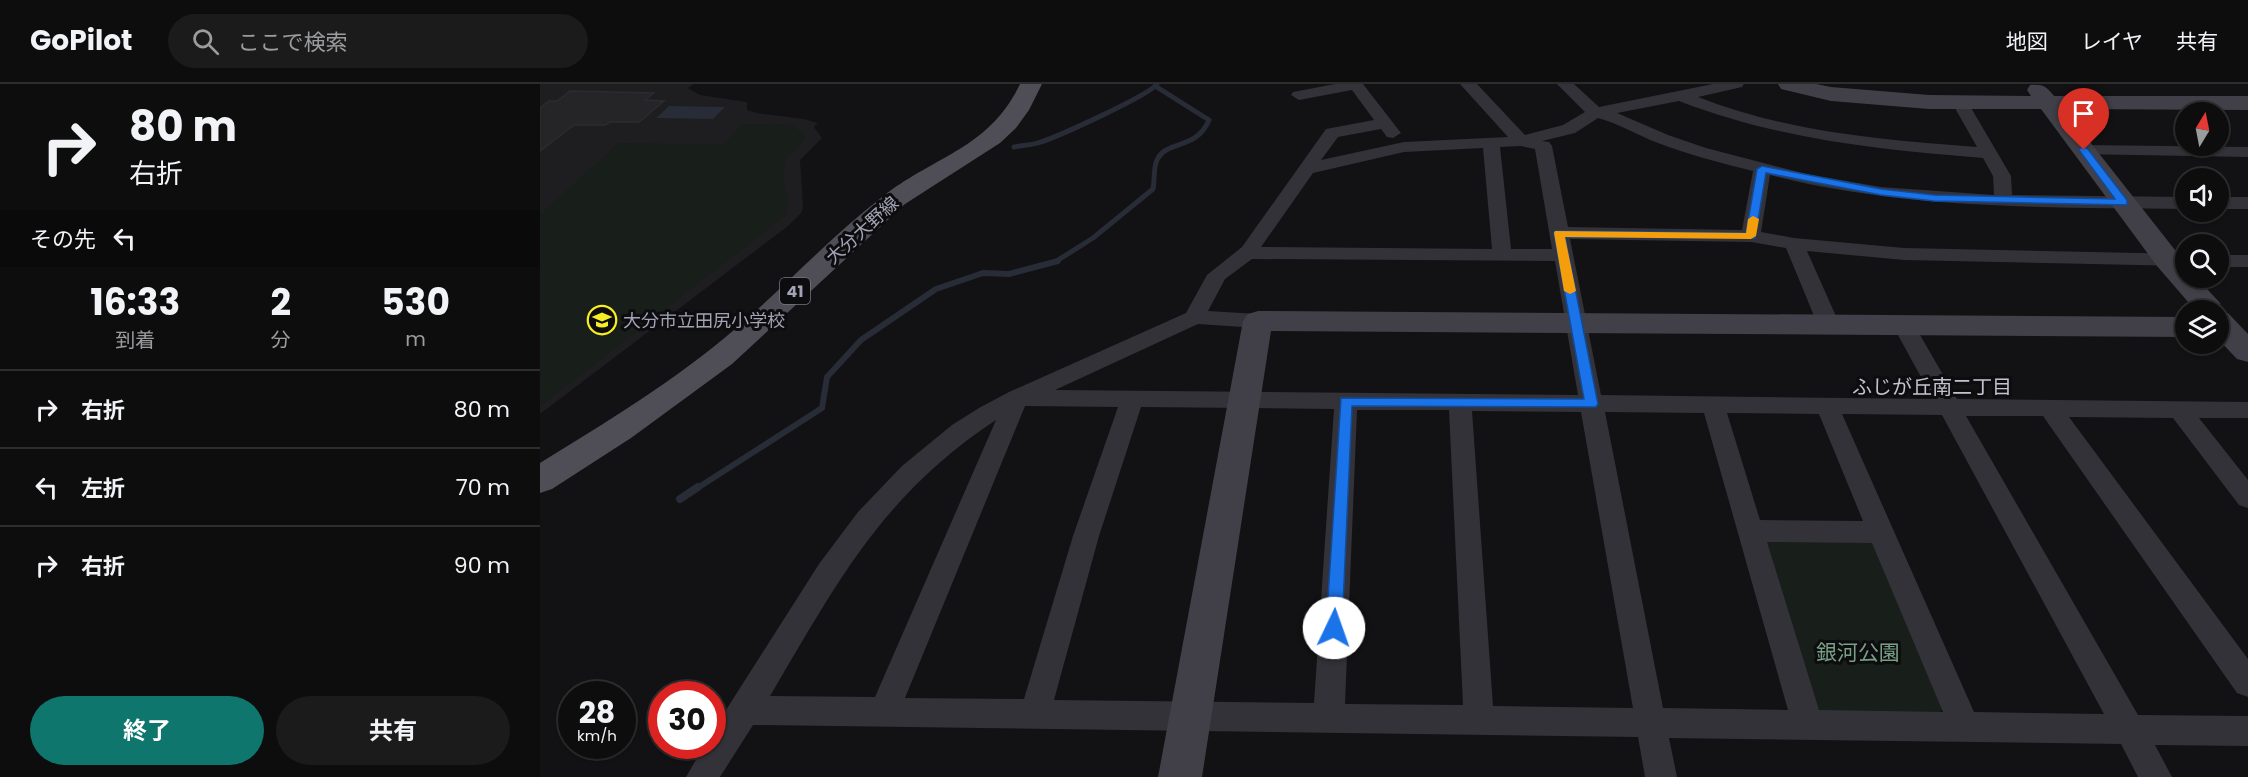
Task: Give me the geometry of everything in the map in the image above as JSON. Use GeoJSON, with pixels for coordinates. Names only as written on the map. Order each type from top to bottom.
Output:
{"type":"FeatureCollection","features":[{"type":"Feature","properties":{"kind":"main road","name":"大分大野線"},"geometry":{"type":"LineString","coordinates":[[540,480],[673,393],[744,338],[896,199],[1000,133],[1020,110],[1030,84]]}},
{"type":"Feature","properties":{"kind":"street"},"geometry":{"type":"LineString","coordinates":[[1299,95],[1355,84],[1404,147]]}},
{"type":"Feature","properties":{"kind":"street"},"geometry":{"type":"LineString","coordinates":[[1468,84],[1521,141],[1543,146],[1661,777]]}},
{"type":"Feature","properties":{"kind":"street"},"geometry":{"type":"LineString","coordinates":[[1565,84],[1595,112],[1621,119],[1679,145],[1762,169],[1881,192],[2003,201],[2175,203]]}},
{"type":"Feature","properties":{"kind":"street"},"geometry":{"type":"LineString","coordinates":[[1665,84],[1679,96],[1754,120],[1826,136],[1876,144],[1989,153]]}},
{"type":"Feature","properties":{"kind":"street"},"geometry":{"type":"LineString","coordinates":[[1305,169],[1404,147],[1521,141],[1569,129],[1595,112],[1736,84]]}},
{"type":"Feature","properties":{"kind":"street"},"geometry":{"type":"LineString","coordinates":[[1789,84],[1831,94],[1873,99],[1959,101],[2040,93],[2248,103]]}},
{"type":"Feature","properties":{"kind":"street"},"geometry":{"type":"LineString","coordinates":[[2040,93],[2123,202],[2175,259]]}},
{"type":"Feature","properties":{"kind":"street"},"geometry":{"type":"LineString","coordinates":[[1959,101],[2002,176],[2003,201]]}},
{"type":"Feature","properties":{"kind":"street"},"geometry":{"type":"LineString","coordinates":[[1249,254],[1252,244],[1332,133],[1385,123]]}},
{"type":"Feature","properties":{"kind":"street"},"geometry":{"type":"LineString","coordinates":[[1491,144],[1502,254]]}},
{"type":"Feature","properties":{"kind":"street"},"geometry":{"type":"LineString","coordinates":[[2084,150],[2248,152]]}},
{"type":"Feature","properties":{"kind":"street"},"geometry":{"type":"LineString","coordinates":[[1751,236],[1762,169]]}},
{"type":"Feature","properties":{"kind":"street"},"geometry":{"type":"LineString","coordinates":[[2229,203],[2248,203]]}},
{"type":"Feature","properties":{"kind":"street"},"geometry":{"type":"LineString","coordinates":[[1195,317],[1207,290],[1219,273],[1249,254],[1502,254],[1562,244],[1751,236],[1794,244],[1904,254],[2175,260]]}},
{"type":"Feature","properties":{"kind":"street"},"geometry":{"type":"LineString","coordinates":[[1794,244],[1828,323]]}},
{"type":"Feature","properties":{"kind":"street"},"geometry":{"type":"LineString","coordinates":[[2229,261],[2248,261]]}},
{"type":"Feature","properties":{"kind":"street"},"geometry":{"type":"LineString","coordinates":[[702,777],[828,573],[856,533],[895,488],[949,438],[990,411],[1195,317],[1258,321],[2175,327]]}},
{"type":"Feature","properties":{"kind":"street"},"geometry":{"type":"LineString","coordinates":[[1180,777],[1258,321]]}},
{"type":"Feature","properties":{"kind":"street"},"geometry":{"type":"LineString","coordinates":[[1904,326],[2156,777]]}},
{"type":"Feature","properties":{"kind":"street"},"geometry":{"type":"LineString","coordinates":[[2229,333],[2248,352]]}},
{"type":"Feature","properties":{"kind":"street"},"geometry":{"type":"LineString","coordinates":[[1017,398],[2248,410]]}},
{"type":"Feature","properties":{"kind":"street"},"geometry":{"type":"LineString","coordinates":[[884,712],[1017,398]]}},
{"type":"Feature","properties":{"kind":"street"},"geometry":{"type":"LineString","coordinates":[[1035,714],[1086,536],[1132,399]]}},
{"type":"Feature","properties":{"kind":"street"},"geometry":{"type":"LineString","coordinates":[[1329,718],[1346,401]]}},
{"type":"Feature","properties":{"kind":"street"},"geometry":{"type":"LineString","coordinates":[[1460,402],[1479,720]]}},
{"type":"Feature","properties":{"kind":"street"},"geometry":{"type":"LineString","coordinates":[[1713,405],[1808,725]]}},
{"type":"Feature","properties":{"kind":"street"},"geometry":{"type":"LineString","coordinates":[[1827,406],[1965,727]]}},
{"type":"Feature","properties":{"kind":"street"},"geometry":{"type":"LineString","coordinates":[[2050,408],[2248,683]]}},
{"type":"Feature","properties":{"kind":"street"},"geometry":{"type":"LineString","coordinates":[[2179,410],[2248,498]]}},
{"type":"Feature","properties":{"kind":"street"},"geometry":{"type":"LineString","coordinates":[[1751,531],[1881,532]]}},
{"type":"Feature","properties":{"kind":"street"},"geometry":{"type":"LineString","coordinates":[[744,710],[2248,731]]}},
{"type":"Feature","properties":{"kind":"shaded area","name":"大分市立田尻小学校"},"geometry":{"type":"Polygon","coordinates":[[[540,84],[694,84],[688,88],[700,95],[747,102],[747,110],[818,123],[814,127],[822,138],[800,160],[803,208],[788,226],[540,414],[540,84]]]}},
{"type":"Feature","properties":{"kind":"shaded area"},"geometry":{"type":"Polygon","coordinates":[[[669,106],[725,107],[713,119],[656,118],[669,106]]]}},
{"type":"Feature","properties":{"kind":"green space","name":"大分市立田尻小学校"},"geometry":{"type":"Polygon","coordinates":[[[743,124],[792,125],[806,137],[785,162],[783,175],[788,202],[786,215],[543,404],[540,403],[540,215],[619,143],[724,145],[743,124]]]}},
{"type":"Feature","properties":{"kind":"green space","name":"銀河公園"},"geometry":{"type":"Polygon","coordinates":[[[1771,536],[1875,543],[1943,703],[1940,715],[1823,713],[1813,705],[1765,542],[1771,536]]]}},
{"type":"Feature","properties":{"kind":"building"},"geometry":{"type":"Polygon","coordinates":[[[570,91],[654,93],[645,100],[664,101],[639,122],[574,125],[540,151],[540,108],[549,101],[557,101],[570,91]]]}},
{"type":"Feature","properties":{"kind":"waterway"},"geometry":{"type":"LineString","coordinates":[[1014,147],[1038,143],[1066,132],[1122,106],[1157,84]]}},
{"type":"Feature","properties":{"kind":"waterway"},"geometry":{"type":"LineString","coordinates":[[1056,262],[1093,238],[1153,189],[1157,160],[1168,149],[1197,136],[1209,120],[1155,86]]}},
{"type":"Feature","properties":{"kind":"waterway"},"geometry":{"type":"LineString","coordinates":[[696,489],[822,408],[827,377],[861,340],[936,289],[983,273],[1009,274],[1056,262]]}},
{"type":"Feature","properties":{"kind":"waterway"},"geometry":{"type":"LineString","coordinates":[[680,499],[698,487]]}},
{"type":"Feature","properties":{"kind":"slow traffic"},"geometry":{"type":"LineString","coordinates":[[1570,291],[1559,233],[1751,236],[1753,219]]}},
{"type":"Feature","properties":{"kind":"place","name":"大分市立田尻小学校"},"geometry":{"type":"Point","coordinates":[602,320]}},
{"type":"Feature","properties":{"kind":"district","name":"ふじが丘南二丁目"},"geometry":{"type":"Point","coordinates":[1932,387]}},
{"type":"Feature","properties":{"kind":"route"},"geometry":{"type":"LineString","coordinates":[[1334,628],[1346,401],[1591,404],[1559,233],[1751,236],[1762,169],[1881,192],[1934,198],[2123,202],[2084,150]]}}]}
